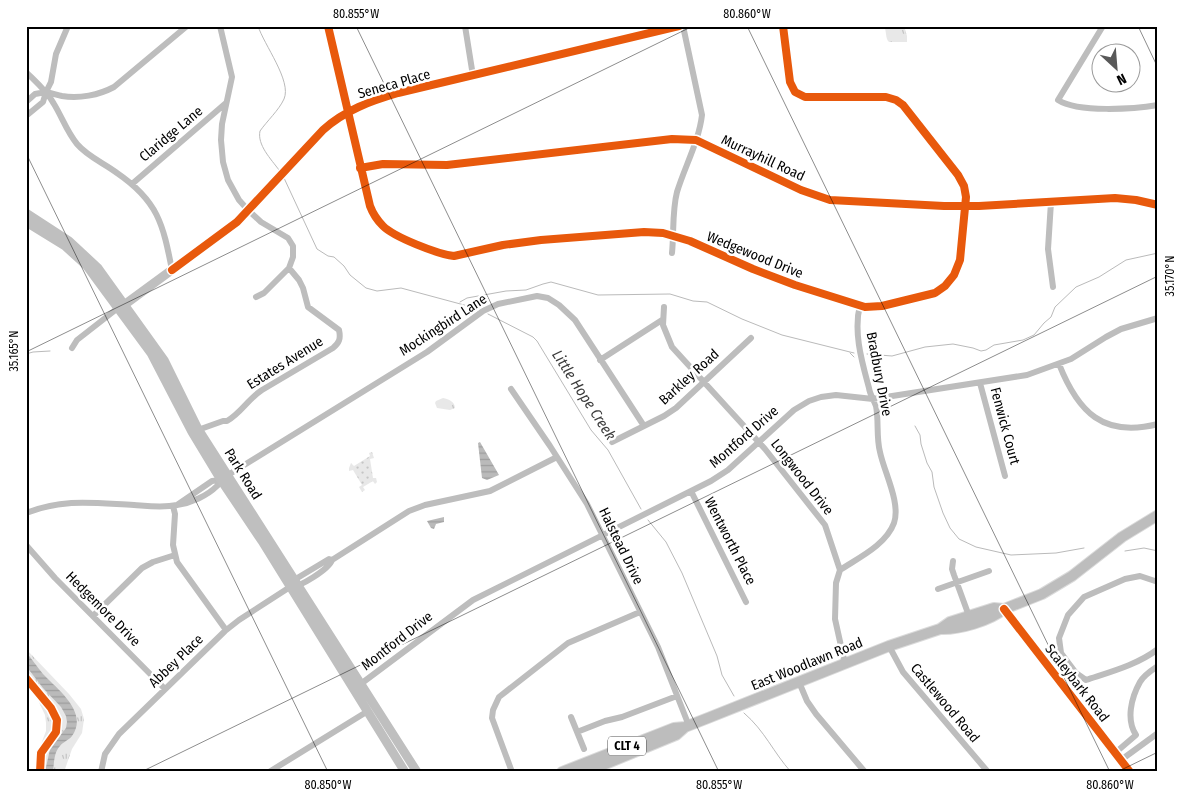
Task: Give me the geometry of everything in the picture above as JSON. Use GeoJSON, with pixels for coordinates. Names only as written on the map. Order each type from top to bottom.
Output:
{"type":"FeatureCollection","features":[{"type":"Feature","properties":{"kind":"main road","name":"Seneca Place"},"geometry":{"type":"LineString","coordinates":[[121,306],[229,229],[323,130],[348,112],[375,100],[398,93],[679,26]]}},
{"type":"Feature","properties":{"kind":"main road","name":"Park Road"},"geometry":{"type":"LineString","coordinates":[[26,213],[69,241],[98,268],[121,306]]}},
{"type":"Feature","properties":{"kind":"main road","name":"Park Road"},"geometry":{"type":"LineString","coordinates":[[26,222],[76,256],[121,306],[164,360],[195,431],[358,686],[417,772]]}},
{"type":"Feature","properties":{"kind":"main road","name":"East Woodlawn Road"},"geometry":{"type":"LineString","coordinates":[[940,629],[952,630],[996,616],[1004,609],[1054,588],[1122,537],[1158,515]]}},
{"type":"Feature","properties":{"kind":"main road","name":"East Woodlawn Road"},"geometry":{"type":"LineString","coordinates":[[586,772],[676,735],[687,727],[889,646],[940,629],[950,622],[994,608],[1004,609]]}},
{"type":"Feature","properties":{"kind":"main road","name":"Scaleybark Road"},"geometry":{"type":"LineString","coordinates":[[1004,609],[1130,772]]}},
{"type":"Feature","properties":{"kind":"main road","name":"Park Road"},"geometry":{"type":"LineString","coordinates":[[358,686],[368,711],[405,772]]}},
{"type":"Feature","properties":{"kind":"main road","name":"East Woodlawn Road"},"geometry":{"type":"LineString","coordinates":[[562,772],[674,728],[687,727]]}},
{"type":"Feature","properties":{"kind":"street"},"geometry":{"type":"LineString","coordinates":[[26,116],[43,102],[51,82],[56,54],[68,26]]}},
{"type":"Feature","properties":{"kind":"street"},"geometry":{"type":"LineString","coordinates":[[26,102],[35,94],[46,92],[63,96],[81,96],[110,90],[122,83],[188,26]]}},
{"type":"Feature","properties":{"kind":"street"},"geometry":{"type":"LineString","coordinates":[[220,26],[232,77],[222,132],[222,162],[234,193],[248,210],[261,222],[286,236],[291,241],[293,257],[289,268],[264,293],[256,297]]}},
{"type":"Feature","properties":{"kind":"street","name":"Wedgewood Drive"},"geometry":{"type":"LineString","coordinates":[[328,26],[370,206],[381,224],[388,230],[446,255],[461,255],[503,245],[541,240],[644,232],[674,235],[784,282],[860,305],[869,307],[882,306],[931,295],[945,286],[954,275],[960,260],[965,206],[964,186],[958,175],[904,106],[898,101],[886,97],[805,97],[796,92],[790,82],[783,26]]}},
{"type":"Feature","properties":{"kind":"street"},"geometry":{"type":"LineString","coordinates":[[465,26],[473,76]]}},
{"type":"Feature","properties":{"kind":"street"},"geometry":{"type":"LineString","coordinates":[[672,253],[674,211],[677,194],[701,124],[701,106],[683,26]]}},
{"type":"Feature","properties":{"kind":"street"},"geometry":{"type":"LineString","coordinates":[[1103,26],[1058,100],[1080,108],[1128,108],[1158,105]]}},
{"type":"Feature","properties":{"kind":"street"},"geometry":{"type":"LineString","coordinates":[[26,72],[46,92],[77,144],[143,194],[157,215],[166,237],[172,270]]}},
{"type":"Feature","properties":{"kind":"street","name":"Claridge Lane"},"geometry":{"type":"LineString","coordinates":[[132,184],[226,103]]}},
{"type":"Feature","properties":{"kind":"street","name":"Murrayhill Road"},"geometry":{"type":"LineString","coordinates":[[360,168],[383,164],[447,165],[665,139],[696,140],[802,190],[830,200],[965,206],[1122,198],[1158,205]]}},
{"type":"Feature","properties":{"kind":"street"},"geometry":{"type":"LineString","coordinates":[[1051,202],[1048,249],[1053,286]]}},
{"type":"Feature","properties":{"kind":"street","name":"Estates Avenue"},"geometry":{"type":"LineString","coordinates":[[195,431],[223,421],[237,410],[241,410],[257,393],[333,348],[340,339],[339,330],[336,327],[308,307],[303,288],[289,268]]}},
{"type":"Feature","properties":{"kind":"street","name":"Mockingbird Lane"},"geometry":{"type":"LineString","coordinates":[[175,505],[428,352],[476,315],[498,304],[537,296],[548,298],[563,308],[575,320],[644,426]]}},
{"type":"Feature","properties":{"kind":"street","name":"Bradbury Drive"},"geometry":{"type":"LineString","coordinates":[[840,570],[882,540],[892,528],[895,518],[894,501],[879,446],[876,407],[869,389],[859,345],[857,326],[860,305]]}},
{"type":"Feature","properties":{"kind":"street","name":"Seneca Place"},"geometry":{"type":"LineString","coordinates":[[72,348],[76,341],[121,306]]}},
{"type":"Feature","properties":{"kind":"street","name":"Longwood Drive"},"geometry":{"type":"LineString","coordinates":[[664,307],[662,320],[665,333],[672,347],[759,442],[825,525],[840,570],[836,583],[835,619],[845,664]]}},
{"type":"Feature","properties":{"kind":"street","name":"Montford Drive"},"geometry":{"type":"LineString","coordinates":[[358,686],[473,600],[691,491],[728,470],[794,410],[809,401],[836,395],[874,399],[1027,375],[1076,356],[1121,329],[1158,318]]}},
{"type":"Feature","properties":{"kind":"street"},"geometry":{"type":"LineString","coordinates":[[600,360],[662,320]]}},
{"type":"Feature","properties":{"kind":"street","name":"Barkley Road"},"geometry":{"type":"LineString","coordinates":[[612,442],[676,408],[751,338]]}},
{"type":"Feature","properties":{"kind":"street"},"geometry":{"type":"LineString","coordinates":[[1059,364],[1072,394],[1082,406],[1097,418],[1126,428],[1158,424]]}},
{"type":"Feature","properties":{"kind":"street","name":"Fenwick Court"},"geometry":{"type":"LineString","coordinates":[[980,383],[1005,476]]}},
{"type":"Feature","properties":{"kind":"street","name":"Halstead Drive"},"geometry":{"type":"LineString","coordinates":[[510,389],[557,457],[582,497],[602,535],[658,647],[687,727]]}},
{"type":"Feature","properties":{"kind":"street","name":"Abbey Place"},"geometry":{"type":"LineString","coordinates":[[101,772],[110,744],[226,630],[239,620],[294,584],[328,566],[332,560],[409,511],[425,505],[490,491],[557,457]]}},
{"type":"Feature","properties":{"kind":"street","name":"Wentworth Place"},"geometry":{"type":"LineString","coordinates":[[691,491],[746,602]]}},
{"type":"Feature","properties":{"kind":"street"},"geometry":{"type":"LineString","coordinates":[[26,513],[53,504],[68,502],[157,507],[175,505],[173,544],[177,562],[226,630]]}},
{"type":"Feature","properties":{"kind":"street","name":"Hedgemore Drive"},"geometry":{"type":"LineString","coordinates":[[26,545],[48,571],[165,690]]}},
{"type":"Feature","properties":{"kind":"street"},"geometry":{"type":"LineString","coordinates":[[93,616],[142,568],[153,562],[175,555]]}},
{"type":"Feature","properties":{"kind":"street"},"geometry":{"type":"LineString","coordinates":[[954,562],[952,569],[969,616]]}},
{"type":"Feature","properties":{"kind":"street"},"geometry":{"type":"LineString","coordinates":[[938,590],[989,572]]}},
{"type":"Feature","properties":{"kind":"street"},"geometry":{"type":"LineString","coordinates":[[1158,582],[1140,576],[1125,579],[1084,597],[1068,616],[1058,638],[1061,653],[1076,673],[1086,680],[1127,666],[1158,649]]}},
{"type":"Feature","properties":{"kind":"street"},"geometry":{"type":"LineString","coordinates":[[512,772],[492,718],[493,710],[499,697],[568,643],[640,612]]}},
{"type":"Feature","properties":{"kind":"street","name":"Castlewood Road"},"geometry":{"type":"LineString","coordinates":[[889,646],[903,672],[988,772]]}},
{"type":"Feature","properties":{"kind":"street"},"geometry":{"type":"LineString","coordinates":[[1118,757],[1136,735],[1130,722],[1131,707],[1140,682],[1158,666]]}},
{"type":"Feature","properties":{"kind":"street"},"geometry":{"type":"LineString","coordinates":[[1062,684],[1076,673]]}},
{"type":"Feature","properties":{"kind":"street"},"geometry":{"type":"LineString","coordinates":[[798,682],[816,714],[865,772]]}},
{"type":"Feature","properties":{"kind":"street"},"geometry":{"type":"LineString","coordinates":[[577,732],[605,721],[622,718],[677,696]]}},
{"type":"Feature","properties":{"kind":"street"},"geometry":{"type":"LineString","coordinates":[[269,772],[368,711]]}},
{"type":"Feature","properties":{"kind":"street"},"geometry":{"type":"LineString","coordinates":[[571,717],[584,749]]}},
{"type":"Feature","properties":{"kind":"street"},"geometry":{"type":"LineString","coordinates":[[1118,757],[1158,733]]}},
{"type":"Feature","properties":{"kind":"green space"},"geometry":{"type":"Polygon","coordinates":[[[884,26],[904,26],[907,42],[889,42],[884,26]]]}},
{"type":"Feature","properties":{"kind":"green space"},"geometry":{"type":"Polygon","coordinates":[[[443,398],[451,401],[455,408],[450,410],[437,408],[436,401],[443,398]]]}},
{"type":"Feature","properties":{"kind":"green space"},"geometry":{"type":"Polygon","coordinates":[[[372,452],[374,458],[370,459],[373,478],[376,478],[377,482],[375,484],[373,481],[363,487],[365,490],[362,492],[359,487],[362,485],[353,470],[349,471],[349,468],[351,463],[354,466],[370,456],[369,453],[372,452]]]}},
{"type":"Feature","properties":{"kind":"green space"},"geometry":{"type":"Polygon","coordinates":[[[26,649],[81,709],[84,719],[82,733],[72,749],[64,772],[37,772],[37,755],[46,731],[46,723],[45,715],[37,698],[26,685],[26,649]]]}},
{"type":"Feature","properties":{"kind":"shaded area"},"geometry":{"type":"Polygon","coordinates":[[[480,442],[499,475],[487,480],[482,478],[478,443],[480,442]]]}},
{"type":"Feature","properties":{"kind":"shaded area"},"geometry":{"type":"Polygon","coordinates":[[[444,517],[444,522],[436,524],[434,529],[431,528],[427,521],[444,517]]]}},
{"type":"Feature","properties":{"kind":"shaded area"},"geometry":{"type":"Polygon","coordinates":[[[26,652],[43,674],[63,694],[77,718],[72,736],[58,748],[53,772],[45,772],[50,749],[66,728],[66,716],[61,707],[26,666],[26,652]]]}},
{"type":"Feature","properties":{"kind":"waterway","name":"Little Hope Creek"},"geometry":{"type":"LineString","coordinates":[[258,26],[284,83],[284,99],[260,131],[265,152],[279,170]]}},
{"type":"Feature","properties":{"kind":"waterway","name":"Little Hope Creek"},"geometry":{"type":"LineString","coordinates":[[284,178],[317,249],[328,256],[334,257],[350,275],[366,288],[377,291],[401,288],[479,309]]}},
{"type":"Feature","properties":{"kind":"waterway"},"geometry":{"type":"LineString","coordinates":[[867,354],[892,356],[925,347],[953,344],[981,351],[994,345],[1023,340],[1034,335],[1051,317],[1055,307],[1076,287],[1099,277],[1126,260],[1158,253]]}},
{"type":"Feature","properties":{"kind":"waterway"},"geometry":{"type":"LineString","coordinates":[[460,302],[467,298],[506,291],[526,290],[551,282],[598,295],[670,294],[693,301],[707,302],[782,335],[854,353]]}},
{"type":"Feature","properties":{"kind":"waterway","name":"Little Hope Creek"},"geometry":{"type":"LineString","coordinates":[[488,314],[533,337],[537,341],[591,430],[608,450],[641,509]]}},
{"type":"Feature","properties":{"kind":"waterway"},"geometry":{"type":"LineString","coordinates":[[26,354],[50,351]]}},
{"type":"Feature","properties":{"kind":"waterway"},"geometry":{"type":"LineString","coordinates":[[850,353],[854,357]]}},
{"type":"Feature","properties":{"kind":"waterway"},"geometry":{"type":"LineString","coordinates":[[915,426],[920,435],[927,463],[932,472],[934,487],[943,513],[950,528],[959,539],[976,547],[1011,555],[1056,553],[1084,548]]}},
{"type":"Feature","properties":{"kind":"waterway","name":"Little Hope Creek"},"geometry":{"type":"LineString","coordinates":[[648,520],[666,542],[682,573],[717,656],[722,675],[734,696]]}},
{"type":"Feature","properties":{"kind":"waterway"},"geometry":{"type":"LineString","coordinates":[[1125,551],[1144,548],[1158,551]]}},
{"type":"Feature","properties":{"kind":"waterway","name":"Little Hope Creek"},"geometry":{"type":"LineString","coordinates":[[744,713],[758,727],[791,772]]}},
{"type":"Feature","properties":{"kind":"cycle path"},"geometry":{"type":"LineString","coordinates":[[328,26],[370,206],[375,217],[383,226],[406,240],[437,252],[454,256],[503,245],[541,240],[644,232],[663,233],[690,241],[795,285],[865,307],[882,306],[935,293],[945,286],[954,275],[960,260],[966,197],[964,186],[958,175],[903,105],[896,100],[886,97],[805,97],[795,92],[790,82],[783,26]]}},
{"type":"Feature","properties":{"kind":"cycle path"},"geometry":{"type":"LineString","coordinates":[[172,270],[237,222],[323,130],[340,117],[359,107],[398,93],[679,26]]}},
{"type":"Feature","properties":{"kind":"cycle path"},"geometry":{"type":"LineString","coordinates":[[360,168],[383,164],[447,165],[672,139],[696,140],[801,190],[830,200],[979,206],[1115,198],[1158,205]]}},
{"type":"Feature","properties":{"kind":"cycle path"},"geometry":{"type":"LineString","coordinates":[[1004,609],[1130,772]]}},
{"type":"Feature","properties":{"kind":"cycle path"},"geometry":{"type":"LineString","coordinates":[[26,678],[51,708],[57,720],[56,732],[41,753],[40,772]]}}]}
